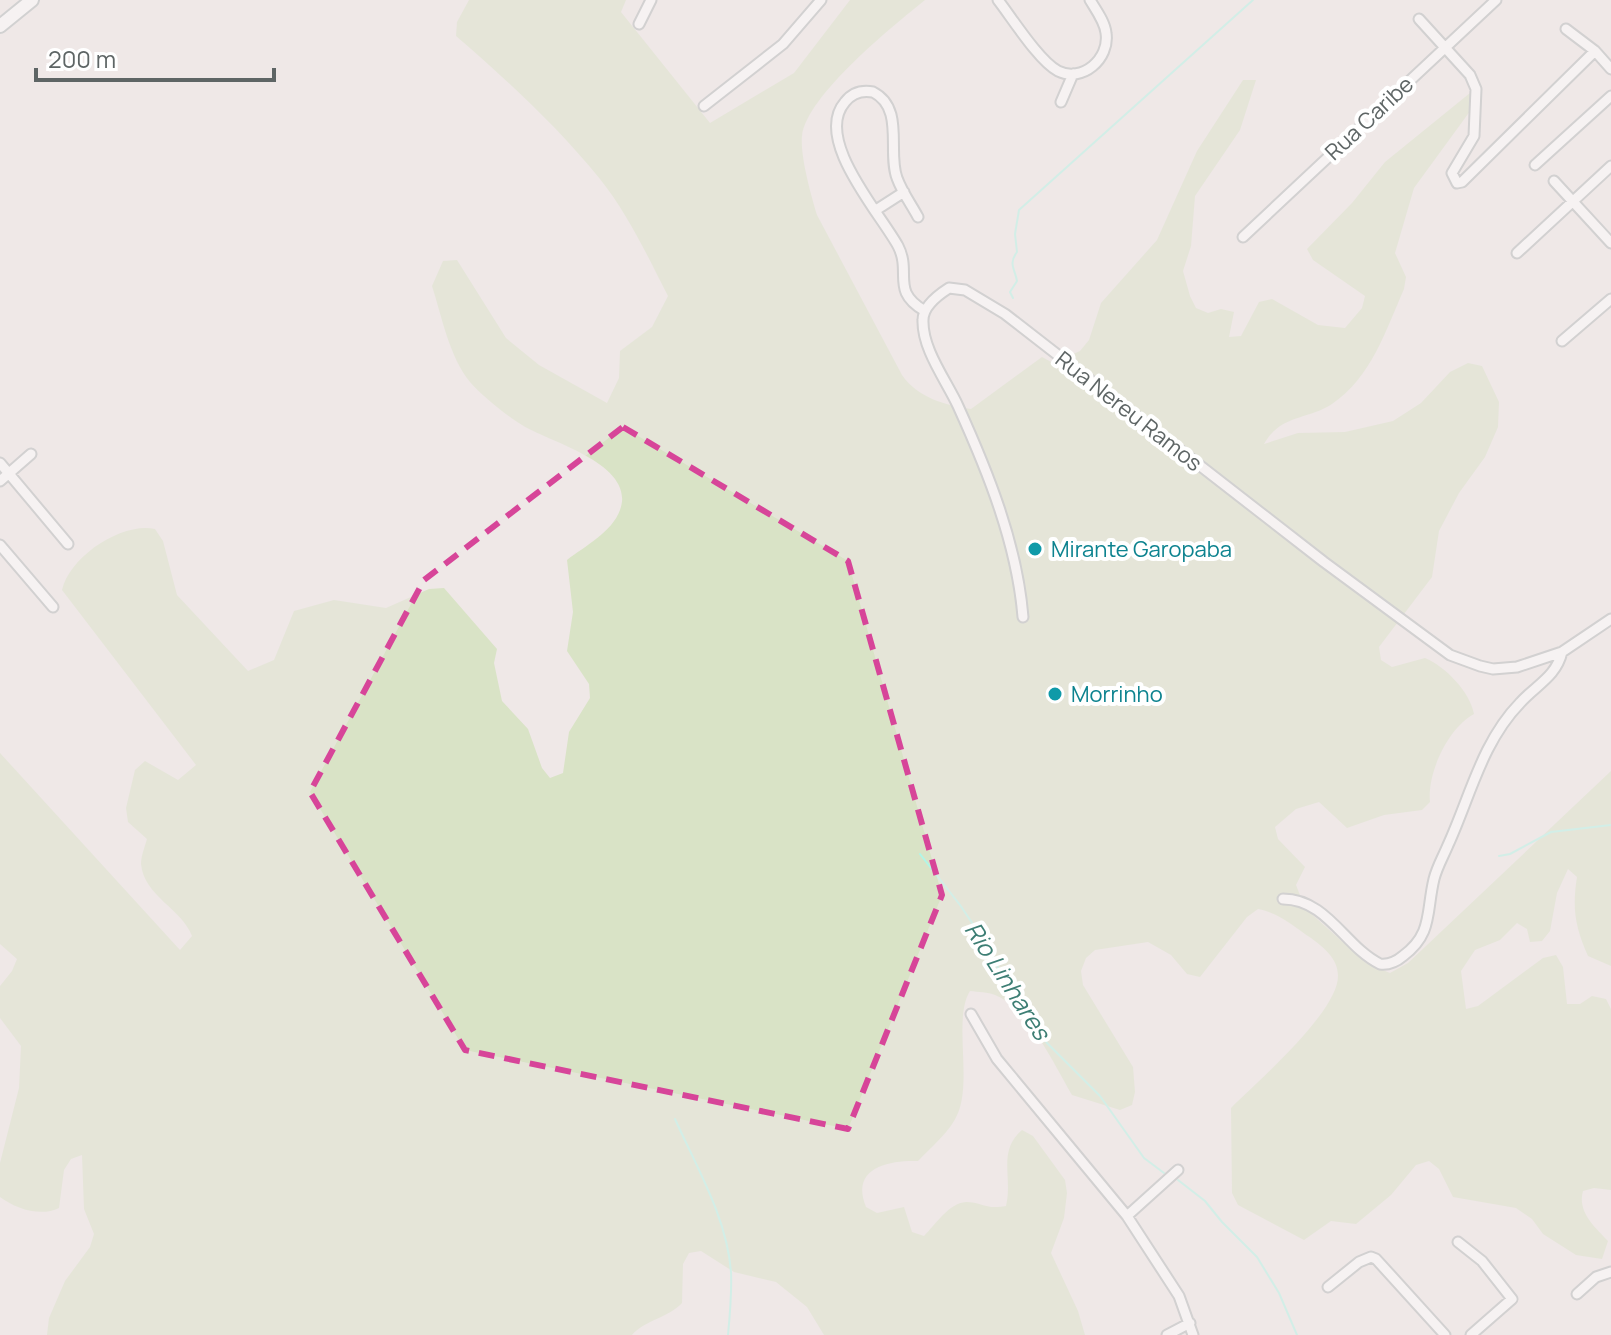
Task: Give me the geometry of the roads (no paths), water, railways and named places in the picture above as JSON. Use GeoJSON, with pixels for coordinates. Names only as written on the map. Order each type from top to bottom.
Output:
{"type":"FeatureCollection","features":[{"type":"Feature","properties":{"kind":"main road"},"geometry":{"type":"LineString","coordinates":[[0,26],[32,0]]}},
{"type":"Feature","properties":{"kind":"street"},"geometry":{"type":"LineString","coordinates":[[639,24],[651,0]]}},
{"type":"Feature","properties":{"kind":"street"},"geometry":{"type":"LineString","coordinates":[[704,106],[783,44],[821,0]]}},
{"type":"Feature","properties":{"kind":"street"},"geometry":{"type":"LineString","coordinates":[[998,0],[1055,70],[1073,74],[1089,70],[1096,64],[1107,40],[1106,31],[1090,0]]}},
{"type":"Feature","properties":{"kind":"street","name":"Rua Caribe"},"geometry":{"type":"LineString","coordinates":[[1243,237],[1496,0]]}},
{"type":"Feature","properties":{"kind":"street"},"geometry":{"type":"LineString","coordinates":[[1419,19],[1470,75],[1476,89],[1474,136],[1452,173],[1453,181],[1462,182],[1595,51]]}},
{"type":"Feature","properties":{"kind":"street"},"geometry":{"type":"LineString","coordinates":[[1566,29],[1595,51],[1611,69]]}},
{"type":"Feature","properties":{"kind":"street"},"geometry":{"type":"LineString","coordinates":[[1061,102],[1073,74]]}},
{"type":"Feature","properties":{"kind":"street"},"geometry":{"type":"LineString","coordinates":[[918,217],[894,165],[895,131],[884,102],[873,92],[854,93],[842,104],[838,116],[836,128],[839,143],[846,163],[900,250],[904,287],[909,300],[925,311],[926,339],[963,417],[1009,538],[1023,617]]}},
{"type":"Feature","properties":{"kind":"street"},"geometry":{"type":"LineString","coordinates":[[1535,165],[1611,96]]}},
{"type":"Feature","properties":{"kind":"street"},"geometry":{"type":"LineString","coordinates":[[1517,253],[1611,166]]}},
{"type":"Feature","properties":{"kind":"street"},"geometry":{"type":"LineString","coordinates":[[1554,181],[1611,243]]}},
{"type":"Feature","properties":{"kind":"street"},"geometry":{"type":"LineString","coordinates":[[876,210],[904,192]]}},
{"type":"Feature","properties":{"kind":"street","name":"Rua Nereu Ramos"},"geometry":{"type":"LineString","coordinates":[[925,311],[942,292],[957,288],[1005,314],[1324,562],[1450,655],[1480,666],[1506,668],[1562,652],[1611,619]]}},
{"type":"Feature","properties":{"kind":"street"},"geometry":{"type":"LineString","coordinates":[[1562,341],[1611,299]]}},
{"type":"Feature","properties":{"kind":"street"},"geometry":{"type":"LineString","coordinates":[[0,481],[31,454]]}},
{"type":"Feature","properties":{"kind":"street"},"geometry":{"type":"LineString","coordinates":[[0,463],[68,544]]}},
{"type":"Feature","properties":{"kind":"street"},"geometry":{"type":"LineString","coordinates":[[0,545],[53,607]]}},
{"type":"Feature","properties":{"kind":"street"},"geometry":{"type":"LineString","coordinates":[[1283,899],[1301,901],[1313,907],[1380,964],[1397,961],[1418,944],[1424,935],[1437,869],[1484,756],[1518,705],[1553,674],[1562,652]]}},
{"type":"Feature","properties":{"kind":"street"},"geometry":{"type":"LineString","coordinates":[[971,1014],[997,1059],[1127,1216],[1179,1296],[1193,1335]]}},
{"type":"Feature","properties":{"kind":"street"},"geometry":{"type":"LineString","coordinates":[[1127,1216],[1178,1170]]}},
{"type":"Feature","properties":{"kind":"street"},"geometry":{"type":"LineString","coordinates":[[1458,1242],[1482,1261],[1512,1299],[1471,1335]]}},
{"type":"Feature","properties":{"kind":"street"},"geometry":{"type":"LineString","coordinates":[[1328,1287],[1359,1262],[1371,1257],[1376,1259],[1445,1335]]}},
{"type":"Feature","properties":{"kind":"street"},"geometry":{"type":"LineString","coordinates":[[1577,1294],[1596,1277],[1611,1272]]}},
{"type":"Feature","properties":{"kind":"street"},"geometry":{"type":"LineString","coordinates":[[1167,1335],[1190,1323]]}},
{"type":"Feature","properties":{"kind":"waterway"},"geometry":{"type":"LineString","coordinates":[[1013,298],[1010,292],[1017,281],[1013,263],[1017,252],[1015,234],[1019,210],[1253,0]]}},
{"type":"Feature","properties":{"kind":"waterway"},"geometry":{"type":"LineString","coordinates":[[1499,856],[1510,854],[1551,832],[1611,825]]}},
{"type":"Feature","properties":{"kind":"waterway","name":"Rio Linhares"},"geometry":{"type":"LineString","coordinates":[[920,854],[987,945],[1004,980],[1047,1043],[1100,1096],[1144,1158],[1164,1173]]}},
{"type":"Feature","properties":{"kind":"waterway"},"geometry":{"type":"LineString","coordinates":[[675,1119],[724,1232],[731,1272],[728,1335]]}},
{"type":"Feature","properties":{"kind":"waterway","name":"Rio Linhares"},"geometry":{"type":"LineString","coordinates":[[1178,1180],[1205,1201],[1257,1257],[1279,1293],[1297,1335]]}},
{"type":"Feature","properties":{"kind":"place","name":"Mirante Garopaba"},"geometry":{"type":"Point","coordinates":[1035,549]}},
{"type":"Feature","properties":{"kind":"place","name":"Morrinho"},"geometry":{"type":"Point","coordinates":[1055,694]}}]}
